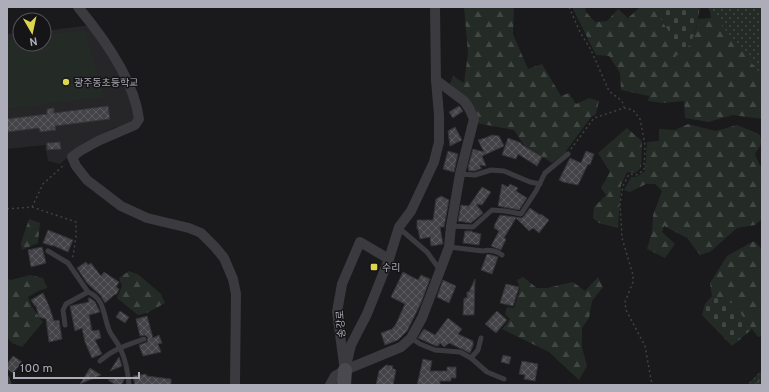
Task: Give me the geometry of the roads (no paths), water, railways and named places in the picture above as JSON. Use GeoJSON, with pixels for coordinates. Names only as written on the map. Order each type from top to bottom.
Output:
{"type":"FeatureCollection","features":[{"type":"Feature","properties":{"kind":"main road","name":"송강로"},"geometry":{"type":"LineString","coordinates":[[344,385],[345,370]]}},
{"type":"Feature","properties":{"kind":"street"},"geometry":{"type":"LineString","coordinates":[[78,7],[98,30],[122,68],[134,97],[139,118],[134,125],[98,141],[72,157],[76,166],[87,180],[121,206],[147,218],[189,228],[201,233],[224,258],[233,279],[236,294],[235,385]]}},
{"type":"Feature","properties":{"kind":"street"},"geometry":{"type":"LineString","coordinates":[[345,370],[351,344],[367,314],[389,259],[399,227],[410,211],[434,162],[439,142],[435,7]]}},
{"type":"Feature","properties":{"kind":"street"},"geometry":{"type":"LineString","coordinates":[[330,385],[335,376],[345,370],[401,347],[412,338],[422,318],[449,247],[460,174],[474,119],[464,101],[436,80]]}},
{"type":"Feature","properties":{"kind":"street","name":"송강로"},"geometry":{"type":"LineString","coordinates":[[345,370],[338,312],[342,284],[360,242],[389,259]]}},
{"type":"Feature","properties":{"kind":"lane"},"geometry":{"type":"LineString","coordinates":[[451,226],[473,227],[492,210],[521,214],[536,191],[545,173],[568,154]]}},
{"type":"Feature","properties":{"kind":"lane"},"geometry":{"type":"LineString","coordinates":[[460,174],[475,175],[491,170],[504,171],[530,182],[540,184]]}},
{"type":"Feature","properties":{"kind":"lane"},"geometry":{"type":"LineString","coordinates":[[399,227],[427,252],[440,270]]}},
{"type":"Feature","properties":{"kind":"lane"},"geometry":{"type":"LineString","coordinates":[[449,247],[483,251],[487,250],[500,253],[502,255]]}},
{"type":"Feature","properties":{"kind":"lane"},"geometry":{"type":"LineString","coordinates":[[48,251],[68,262],[88,292],[94,294],[102,304],[110,331],[120,348],[127,368],[129,385]]}},
{"type":"Feature","properties":{"kind":"lane"},"geometry":{"type":"LineString","coordinates":[[65,325],[63,310],[66,304],[88,292]]}},
{"type":"Feature","properties":{"kind":"lane"},"geometry":{"type":"LineString","coordinates":[[412,338],[420,344],[435,350],[460,352],[471,358],[487,372],[504,379]]}},
{"type":"Feature","properties":{"kind":"lane"},"geometry":{"type":"LineString","coordinates":[[471,358],[478,350],[481,338]]}},
{"type":"Feature","properties":{"kind":"lane"},"geometry":{"type":"LineString","coordinates":[[100,361],[107,354],[144,339]]}},
{"type":"Feature","properties":{"kind":"lane"},"geometry":{"type":"LineString","coordinates":[[7,378],[9,385]]}},
{"type":"Feature","properties":{"kind":"place","name":"광주동초등학교"},"geometry":{"type":"Point","coordinates":[66,82]}},
{"type":"Feature","properties":{"kind":"place","name":"수리"},"geometry":{"type":"Point","coordinates":[374,267]}}]}
